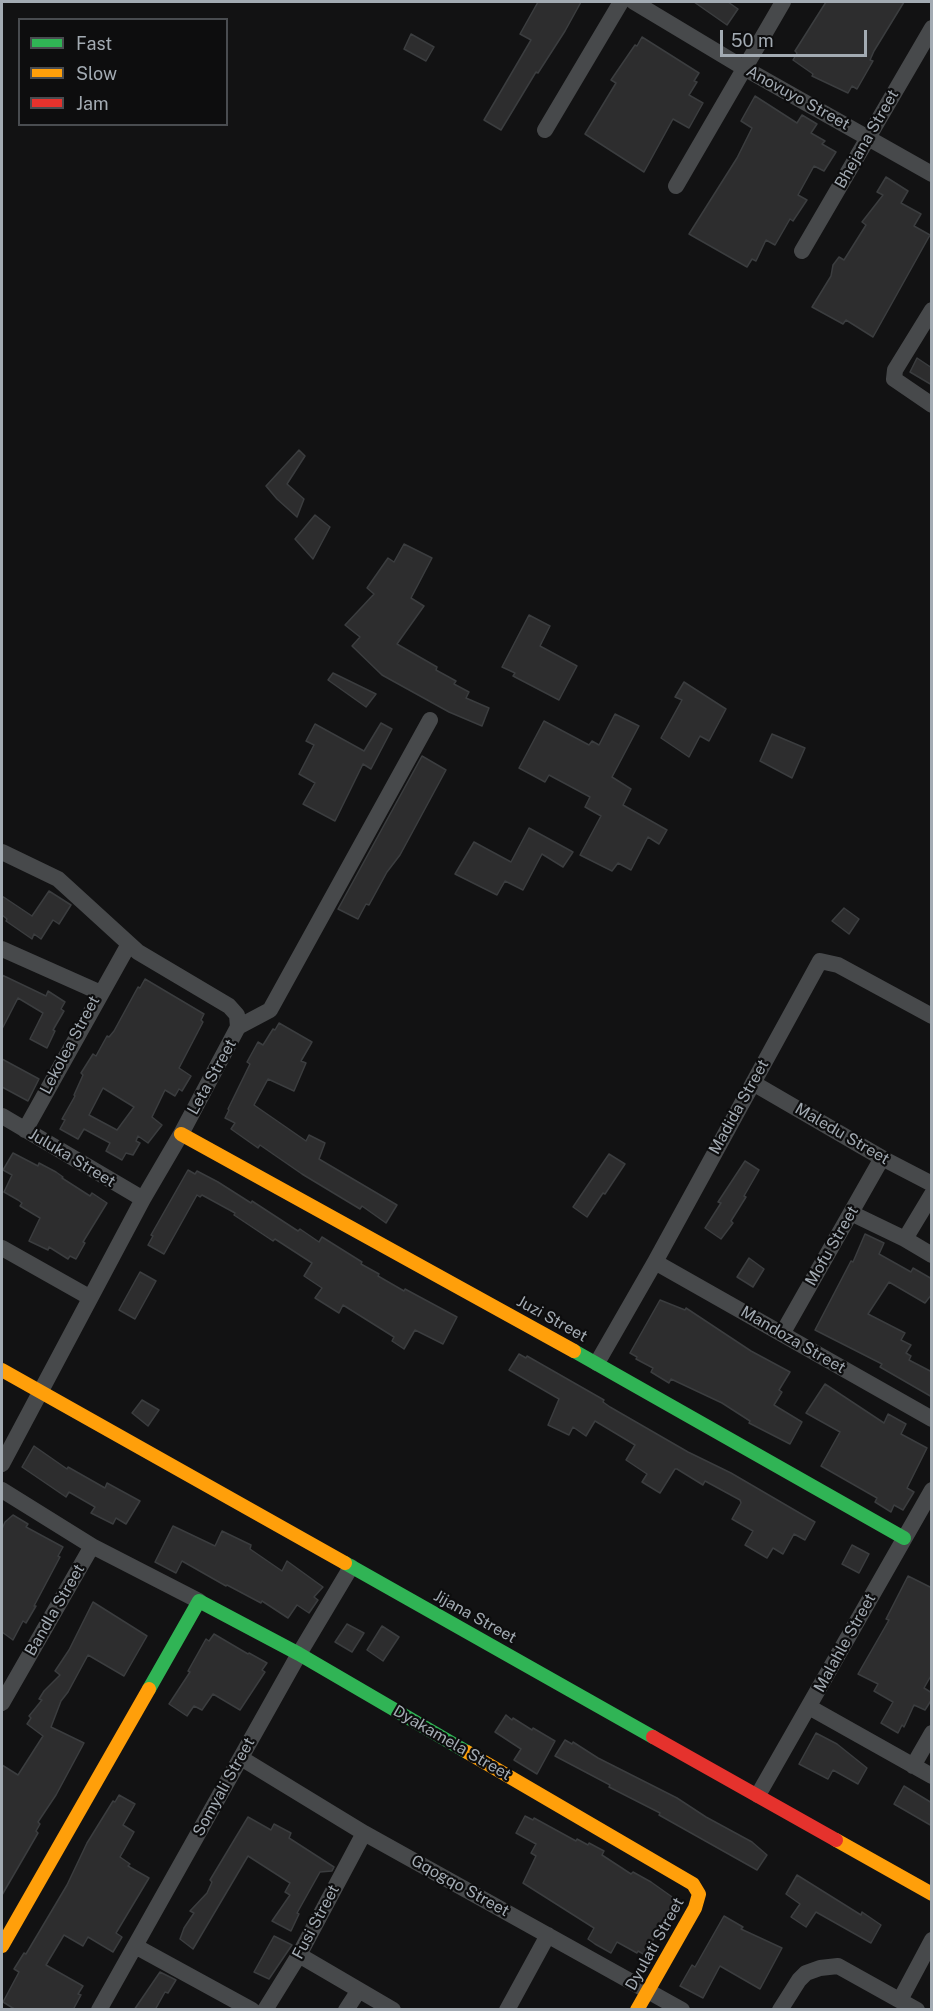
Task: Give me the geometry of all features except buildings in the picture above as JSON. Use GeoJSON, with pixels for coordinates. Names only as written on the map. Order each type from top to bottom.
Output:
{"type":"FeatureCollection","features":[{"type":"Feature","properties":{"kind":"street"},"geometry":{"type":"LineString","coordinates":[[545,130],[621,2]]}},
{"type":"Feature","properties":{"kind":"street","name":"Anovuyo Street"},"geometry":{"type":"LineString","coordinates":[[634,2],[744,68],[932,174]]}},
{"type":"Feature","properties":{"kind":"street"},"geometry":{"type":"LineString","coordinates":[[676,186],[783,2]]}},
{"type":"Feature","properties":{"kind":"street","name":"Bhejana Street"},"geometry":{"type":"LineString","coordinates":[[802,251],[932,28]]}},
{"type":"Feature","properties":{"kind":"street"},"geometry":{"type":"LineString","coordinates":[[932,310],[895,370],[894,379],[932,405]]}},
{"type":"Feature","properties":{"kind":"street"},"geometry":{"type":"LineString","coordinates":[[238,1027],[270,1010],[430,720]]}},
{"type":"Feature","properties":{"kind":"street","name":"Leta Street"},"geometry":{"type":"LineString","coordinates":[[2,852],[58,879],[138,952],[218,997],[237,1015],[238,1027],[89,1297],[2,1464]]}},
{"type":"Feature","properties":{"kind":"street"},"geometry":{"type":"LineString","coordinates":[[101,993],[129,944]]}},
{"type":"Feature","properties":{"kind":"street","name":"Lekolea Street"},"geometry":{"type":"LineString","coordinates":[[2,949],[101,993],[25,1130]]}},
{"type":"Feature","properties":{"kind":"street","name":"Madida Street"},"geometry":{"type":"LineString","coordinates":[[597,1363],[820,961],[838,965],[932,1016]]}},
{"type":"Feature","properties":{"kind":"street","name":"Maledu Street"},"geometry":{"type":"LineString","coordinates":[[753,1083],[882,1158],[932,1184]]}},
{"type":"Feature","properties":{"kind":"street","name":"Juluka Street"},"geometry":{"type":"LineString","coordinates":[[2,1116],[142,1199]]}},
{"type":"Feature","properties":{"kind":"street","name":"Juzi Street"},"geometry":{"type":"LineString","coordinates":[[181,1134],[597,1363],[904,1538]]}},
{"type":"Feature","properties":{"kind":"street","name":"Mofu Street"},"geometry":{"type":"LineString","coordinates":[[782,1334],[882,1158]]}},
{"type":"Feature","properties":{"kind":"street"},"geometry":{"type":"LineString","coordinates":[[905,1239],[932,1194]]}},
{"type":"Feature","properties":{"kind":"street"},"geometry":{"type":"LineString","coordinates":[[851,1213],[932,1254]]}},
{"type":"Feature","properties":{"kind":"street"},"geometry":{"type":"LineString","coordinates":[[2,1248],[89,1297]]}},
{"type":"Feature","properties":{"kind":"street","name":"Mandoza Street"},"geometry":{"type":"LineString","coordinates":[[655,1262],[932,1419]]}},
{"type":"Feature","properties":{"kind":"street","name":"Jijana Street"},"geometry":{"type":"LineString","coordinates":[[2,1370],[932,1894]]}},
{"type":"Feature","properties":{"kind":"street","name":"Bandla Street"},"geometry":{"type":"LineString","coordinates":[[2,1490],[92,1546],[2,1703]]}},
{"type":"Feature","properties":{"kind":"street","name":"Malahle Street"},"geometry":{"type":"LineString","coordinates":[[758,1795],[932,1490]]}},
{"type":"Feature","properties":{"kind":"street","name":"Dyakamela Street"},"geometry":{"type":"LineString","coordinates":[[92,1546],[298,1654],[681,1876],[693,1884],[699,1894]]}},
{"type":"Feature","properties":{"kind":"street","name":"Somyali Street"},"geometry":{"type":"LineString","coordinates":[[99,2010],[298,1654],[351,1567]]}},
{"type":"Feature","properties":{"kind":"street"},"geometry":{"type":"LineString","coordinates":[[2,1946],[199,1601]]}},
{"type":"Feature","properties":{"kind":"street"},"geometry":{"type":"LineString","coordinates":[[809,1707],[932,1776]]}},
{"type":"Feature","properties":{"kind":"street"},"geometry":{"type":"LineString","coordinates":[[913,1766],[932,1733]]}},
{"type":"Feature","properties":{"kind":"street","name":"Gqogqo Street"},"geometry":{"type":"LineString","coordinates":[[241,1758],[364,1833],[682,2010]]}},
{"type":"Feature","properties":{"kind":"street","name":"Fusi Street"},"geometry":{"type":"LineString","coordinates":[[265,2010],[299,1955],[364,1833]]}},
{"type":"Feature","properties":{"kind":"street","name":"Dyulati Street"},"geometry":{"type":"LineString","coordinates":[[637,2010],[696,1908],[699,1894]]}},
{"type":"Feature","properties":{"kind":"street"},"geometry":{"type":"LineString","coordinates":[[507,2010],[548,1935]]}},
{"type":"Feature","properties":{"kind":"street"},"geometry":{"type":"LineString","coordinates":[[900,2000],[932,1940]]}},
{"type":"Feature","properties":{"kind":"street"},"geometry":{"type":"LineString","coordinates":[[135,1947],[252,2010]]}},
{"type":"Feature","properties":{"kind":"street"},"geometry":{"type":"LineString","coordinates":[[299,1955],[393,2010]]}},
{"type":"Feature","properties":{"kind":"street"},"geometry":{"type":"LineString","coordinates":[[780,2010],[806,1973],[829,1966],[838,1966],[917,2010]]}},
{"type":"Feature","properties":{"kind":"street"},"geometry":{"type":"LineString","coordinates":[[346,2010],[359,1990]]}},
{"type":"Feature","properties":{"kind":"traffic: fast"},"geometry":{"type":"LineString","coordinates":[[574,1351],[904,1538]]}},
{"type":"Feature","properties":{"kind":"traffic: fast"},"geometry":{"type":"LineString","coordinates":[[345,1563],[653,1737]]}},
{"type":"Feature","properties":{"kind":"traffic: fast"},"geometry":{"type":"LineString","coordinates":[[149,1689],[199,1601],[299,1654],[467,1752]]}},
{"type":"Feature","properties":{"kind":"traffic: slow"},"geometry":{"type":"LineString","coordinates":[[181,1134],[574,1351]]}},
{"type":"Feature","properties":{"kind":"traffic: slow"},"geometry":{"type":"LineString","coordinates":[[2,1370],[345,1563]]}},
{"type":"Feature","properties":{"kind":"traffic: slow"},"geometry":{"type":"LineString","coordinates":[[2,1946],[149,1689]]}},
{"type":"Feature","properties":{"kind":"traffic: slow"},"geometry":{"type":"LineString","coordinates":[[467,1752],[693,1884],[699,1894],[695,1908],[637,2010]]}},
{"type":"Feature","properties":{"kind":"traffic: slow"},"geometry":{"type":"LineString","coordinates":[[836,1840],[932,1894]]}},
{"type":"Feature","properties":{"kind":"traffic: jam"},"geometry":{"type":"LineString","coordinates":[[653,1737],[836,1840]]}}]}
